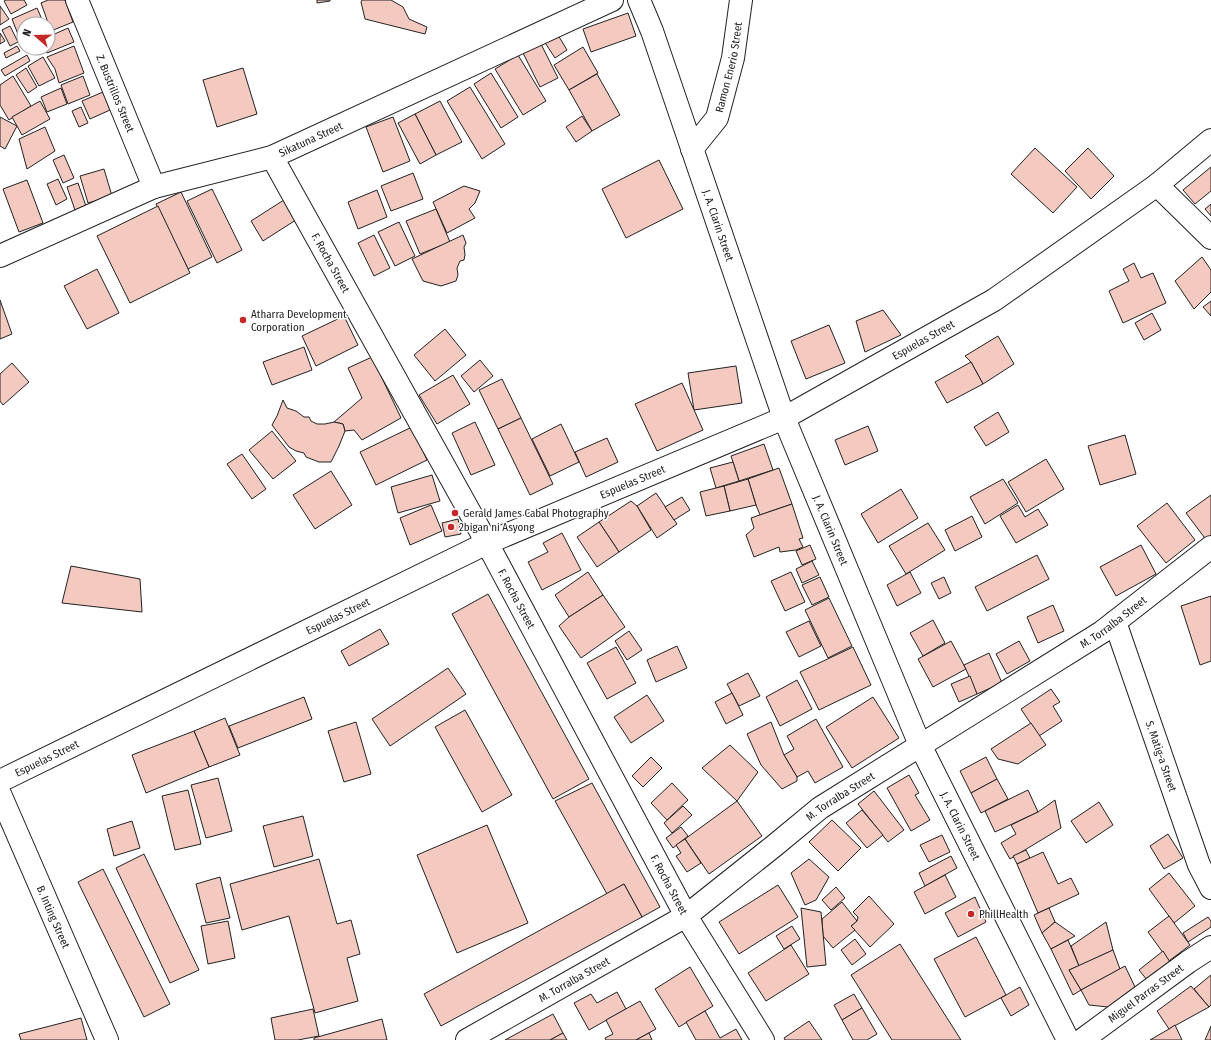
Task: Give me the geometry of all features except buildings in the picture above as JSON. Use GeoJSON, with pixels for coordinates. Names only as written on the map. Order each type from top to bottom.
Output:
{"type":"FeatureCollection","features":[{"type":"Feature","properties":{"kind":"street","name":"Z. Bustrillos Street"},"geometry":{"type":"LineString","coordinates":[[77,0],[154,187]]}},
{"type":"Feature","properties":{"kind":"street","name":"Sikatuna Street"},"geometry":{"type":"LineString","coordinates":[[0,256],[154,187],[272,157],[612,0]]}},
{"type":"Feature","properties":{"kind":"street","name":"J. A. Clarin Street"},"geometry":{"type":"LineString","coordinates":[[639,0],[652,31],[784,418],[920,745],[1068,1040]]}},
{"type":"Feature","properties":{"kind":"street","name":"Ramon Enerio Street"},"geometry":{"type":"LineString","coordinates":[[692,149],[717,118],[733,58],[741,0]]}},
{"type":"Feature","properties":{"kind":"street","name":"Espuelas Street"},"geometry":{"type":"LineString","coordinates":[[0,781],[487,543],[784,418],[994,300],[1157,185],[1211,140]]}},
{"type":"Feature","properties":{"kind":"street","name":"F. Rocha Street"},"geometry":{"type":"LineString","coordinates":[[272,157],[487,543],[686,916],[762,1040]]}},
{"type":"Feature","properties":{"kind":"street"},"geometry":{"type":"LineString","coordinates":[[1157,185],[1211,238]]}},
{"type":"Feature","properties":{"kind":"street","name":"M. Torralba Street"},"geometry":{"type":"LineString","coordinates":[[467,1040],[686,916],[820,808],[1102,632],[1211,547]]}},
{"type":"Feature","properties":{"kind":"street","name":"S. Matig-a Street"},"geometry":{"type":"LineString","coordinates":[[1115,622],[1197,858],[1211,888]]}},
{"type":"Feature","properties":{"kind":"street","name":"B. Inting Street"},"geometry":{"type":"LineString","coordinates":[[0,794],[107,1040]]}},
{"type":"Feature","properties":{"kind":"street","name":"Miguel Parras Street"},"geometry":{"type":"LineString","coordinates":[[1082,1040],[1188,962],[1211,947]]}},
{"type":"Feature","properties":{"kind":"place","name":"Atharra Development Corporation"},"geometry":{"type":"Point","coordinates":[243,320]}},
{"type":"Feature","properties":{"kind":"place","name":"Gerald James Cabal Photography"},"geometry":{"type":"Point","coordinates":[455,513]}},
{"type":"Feature","properties":{"kind":"place","name":"2bigan ni Asyong"},"geometry":{"type":"Point","coordinates":[451,527]}},
{"type":"Feature","properties":{"kind":"place","name":"PhillHealth"},"geometry":{"type":"Point","coordinates":[971,914]}}]}
